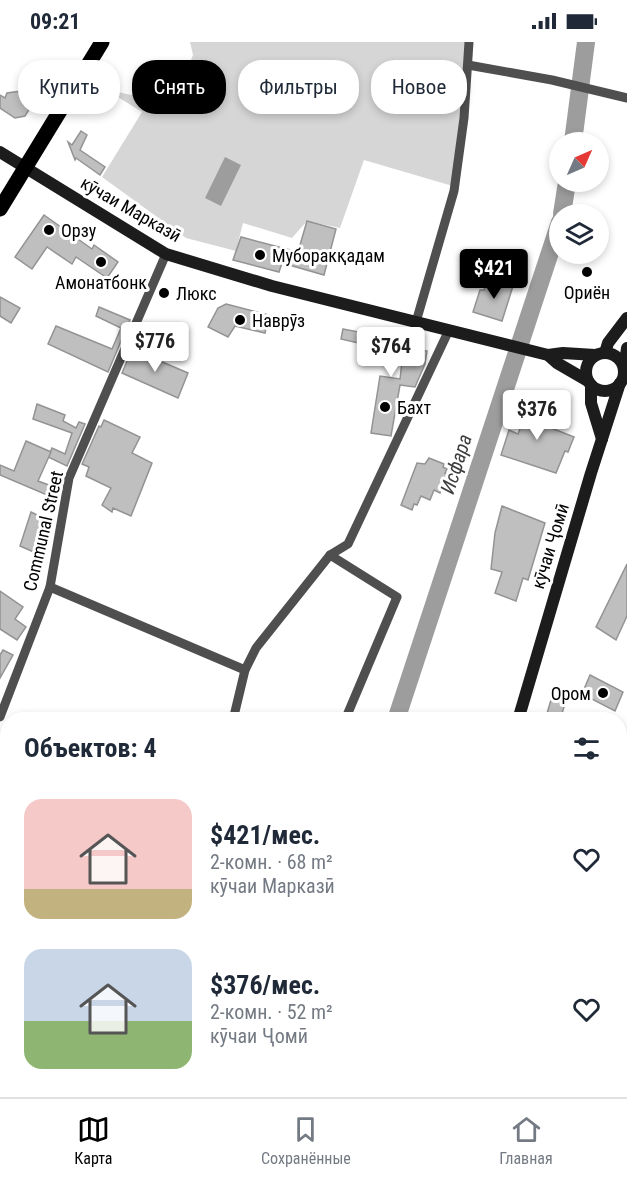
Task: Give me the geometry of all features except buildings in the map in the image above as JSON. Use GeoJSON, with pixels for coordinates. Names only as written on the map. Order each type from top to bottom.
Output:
{"type":"FeatureCollection","features":[{"type":"Feature","properties":{"kind":"main road"},"geometry":{"type":"LineString","coordinates":[[0,209],[102,42]]}},
{"type":"Feature","properties":{"kind":"main road","name":"кӯчаи Марказӣ"},"geometry":{"type":"LineString","coordinates":[[0,152],[166,254],[272,286],[544,354]]}},
{"type":"Feature","properties":{"kind":"main road"},"geometry":{"type":"LineString","coordinates":[[603,440],[591,403],[590,383],[586,376],[587,364],[600,354],[627,318]]}},
{"type":"Feature","properties":{"kind":"main road"},"geometry":{"type":"LineString","coordinates":[[544,354],[603,391],[620,383],[627,348]]}},
{"type":"Feature","properties":{"kind":"main road"},"geometry":{"type":"LineString","coordinates":[[544,354],[615,356],[623,370]]}},
{"type":"Feature","properties":{"kind":"main road","name":"кӯчаи Ҷомӣ"},"geometry":{"type":"LineString","coordinates":[[520,712],[620,383]]}},
{"type":"Feature","properties":{"kind":"street"},"geometry":{"type":"LineString","coordinates":[[416,322],[454,191],[464,118],[469,42]]}},
{"type":"Feature","properties":{"kind":"street"},"geometry":{"type":"LineString","coordinates":[[468,65],[552,80],[627,98]]}},
{"type":"Feature","properties":{"kind":"street","name":"Communal Street"},"geometry":{"type":"LineString","coordinates":[[2,712],[50,587],[69,478],[166,254]]}},
{"type":"Feature","properties":{"kind":"street"},"geometry":{"type":"LineString","coordinates":[[235,712],[245,670],[256,648],[330,555],[348,544],[449,330]]}},
{"type":"Feature","properties":{"kind":"street"},"geometry":{"type":"LineString","coordinates":[[330,555],[397,597],[348,712]]}},
{"type":"Feature","properties":{"kind":"street"},"geometry":{"type":"LineString","coordinates":[[50,587],[245,670]]}},
{"type":"Feature","properties":{"kind":"shaded area"},"geometry":{"type":"Polygon","coordinates":[[[190,42],[468,42],[467,60],[371,60],[371,114],[462,114],[456,187],[364,160],[340,228],[307,221],[292,238],[243,223],[236,251],[186,238],[102,177],[141,114],[226,114],[226,60],[191,60],[193,55],[190,42]]]}},
{"type":"Feature","properties":{"kind":"shaded area"},"geometry":{"type":"Polygon","coordinates":[[[120,92],[132,95],[132,106],[120,98],[120,92]]]}},
{"type":"Feature","properties":{"kind":"shaded area"},"geometry":{"type":"Polygon","coordinates":[[[225,157],[241,165],[221,206],[205,198],[225,157]]]}},
{"type":"Feature","properties":{"kind":"waterway","name":"Исфара"},"geometry":{"type":"LineString","coordinates":[[574,132],[586,42]]}},
{"type":"Feature","properties":{"kind":"waterway","name":"Исфара"},"geometry":{"type":"LineString","coordinates":[[564,204],[565,192]]}},
{"type":"Feature","properties":{"kind":"waterway","name":"Исфара"},"geometry":{"type":"LineString","coordinates":[[399,712],[549,255]]}},
{"type":"Feature","properties":{"kind":"place","name":"Орзу"},"geometry":{"type":"Point","coordinates":[49,230]}},
{"type":"Feature","properties":{"kind":"place","name":"Муборакқадам"},"geometry":{"type":"Point","coordinates":[260,255]}},
{"type":"Feature","properties":{"kind":"place","name":"Амонатбонк"},"geometry":{"type":"Point","coordinates":[101,262]}},
{"type":"Feature","properties":{"kind":"place","name":"Ориён"},"geometry":{"type":"Point","coordinates":[587,272]}},
{"type":"Feature","properties":{"kind":"place","name":"Люкс"},"geometry":{"type":"Point","coordinates":[164,293]}},
{"type":"Feature","properties":{"kind":"place","name":"Наврӯз"},"geometry":{"type":"Point","coordinates":[240,320]}},
{"type":"Feature","properties":{"kind":"place","name":"Бахт"},"geometry":{"type":"Point","coordinates":[385,407]}},
{"type":"Feature","properties":{"kind":"place","name":"Ором"},"geometry":{"type":"Point","coordinates":[603,693]}}]}
